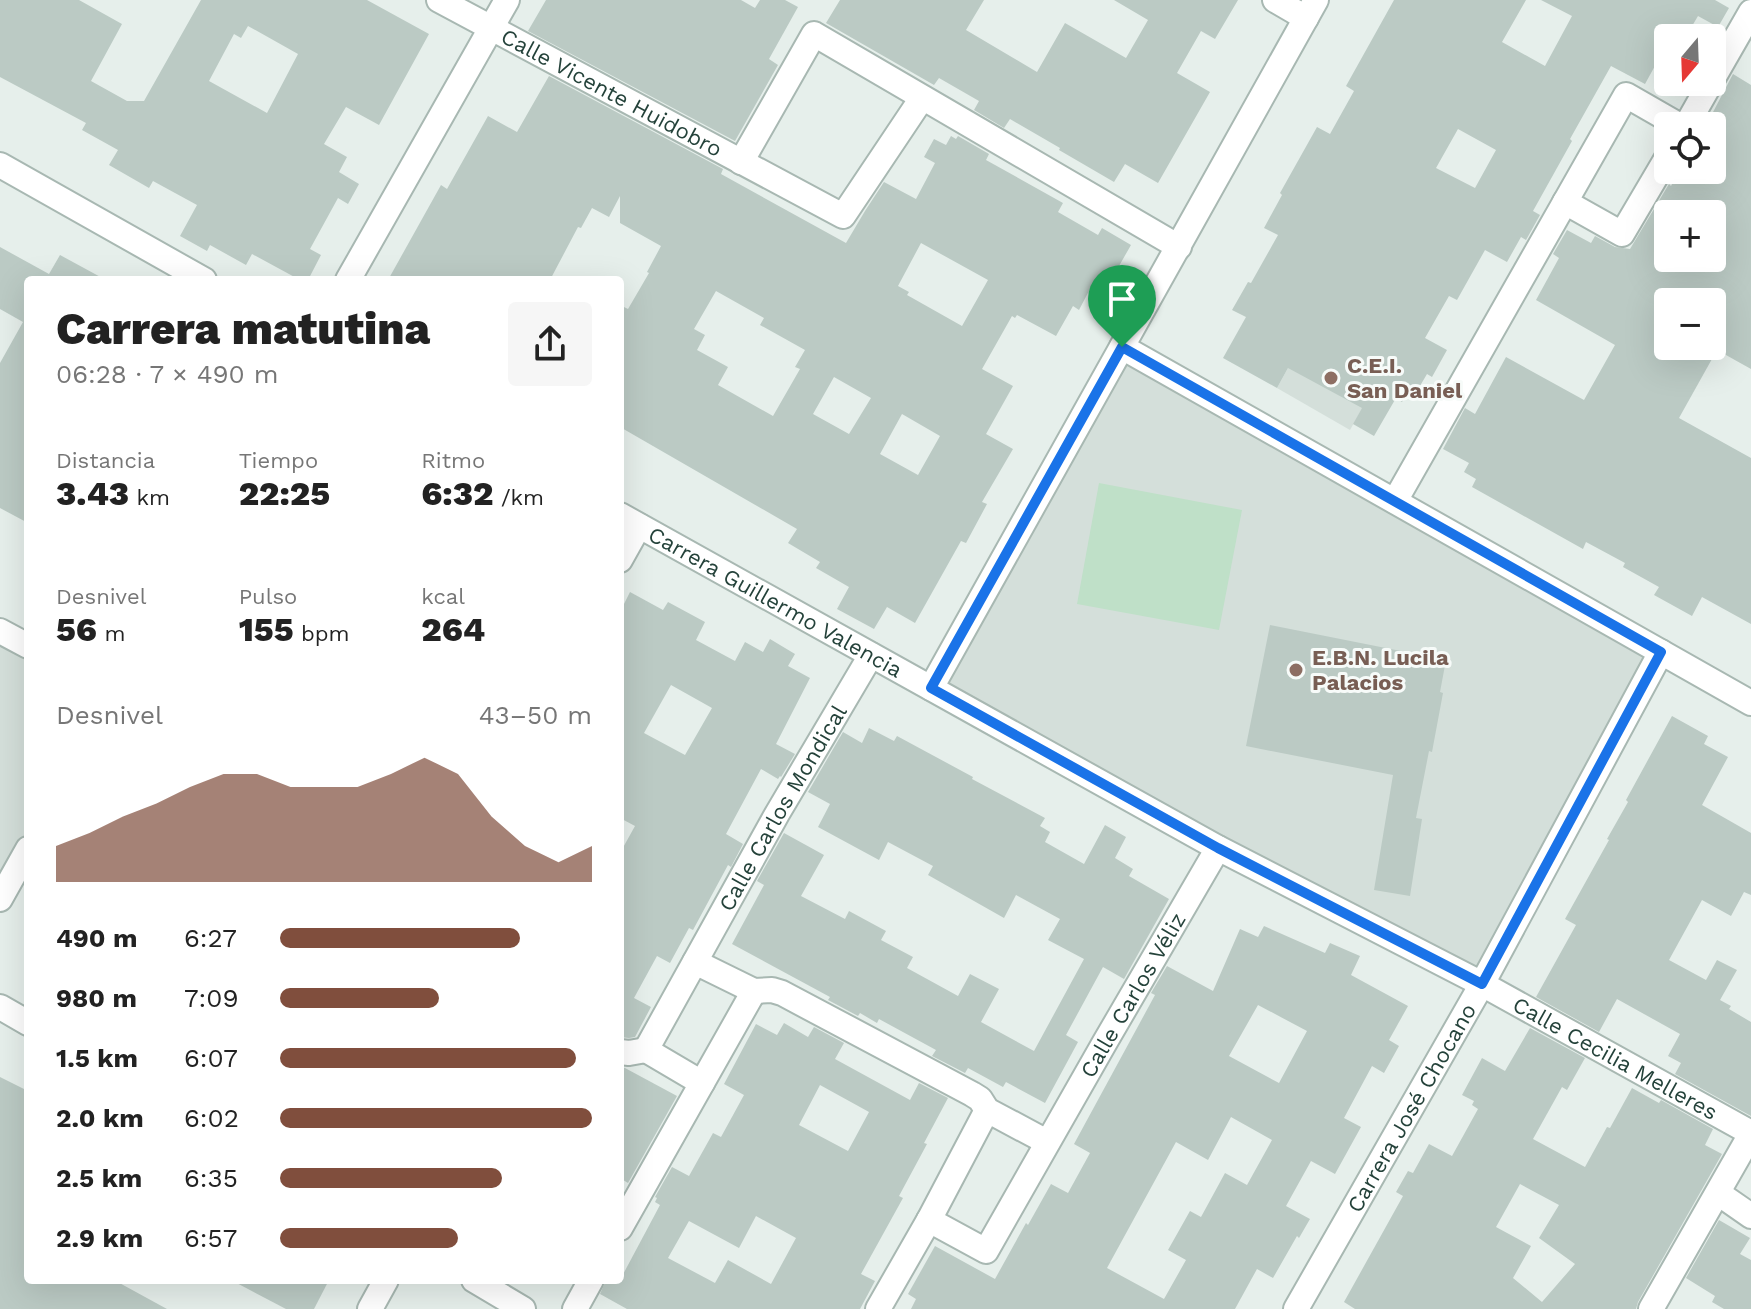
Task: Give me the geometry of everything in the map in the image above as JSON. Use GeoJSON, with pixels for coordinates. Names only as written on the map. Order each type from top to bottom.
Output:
{"type":"FeatureCollection","features":[{"type":"Feature","properties":{"kind":"street","name":"Calle Vicente Huidobro"},"geometry":{"type":"LineString","coordinates":[[439,0],[843,216],[922,98]]}},
{"type":"Feature","properties":{"kind":"street"},"geometry":{"type":"LineString","coordinates":[[350,276],[507,0]]}},
{"type":"Feature","properties":{"kind":"street"},"geometry":{"type":"LineString","coordinates":[[931,688],[1311,9],[1275,0]]}},
{"type":"Feature","properties":{"kind":"street"},"geometry":{"type":"LineString","coordinates":[[1726,55],[1751,12]]}},
{"type":"Feature","properties":{"kind":"street","name":"Calle Vicente Huidobro"},"geometry":{"type":"LineString","coordinates":[[741,162],[814,34],[1179,247]]}},
{"type":"Feature","properties":{"kind":"street"},"geometry":{"type":"LineString","coordinates":[[1395,501],[1626,95],[1657,112]]}},
{"type":"Feature","properties":{"kind":"street"},"geometry":{"type":"LineString","coordinates":[[0,165],[197,276]]}},
{"type":"Feature","properties":{"kind":"street"},"geometry":{"type":"LineString","coordinates":[[1565,202],[1622,234],[1654,180]]}},
{"type":"Feature","properties":{"kind":"street"},"geometry":{"type":"LineString","coordinates":[[1122,347],[1661,652],[1748,695]]}},
{"type":"Feature","properties":{"kind":"street"},"geometry":{"type":"LineString","coordinates":[[624,543],[629,521]]}},
{"type":"Feature","properties":{"kind":"street","name":"Carrera Guillermo Valencia"},"geometry":{"type":"LineString","coordinates":[[629,521],[1218,848],[1482,984]]}},
{"type":"Feature","properties":{"kind":"street"},"geometry":{"type":"LineString","coordinates":[[0,631],[24,644]]}},
{"type":"Feature","properties":{"kind":"street","name":"Carrera José Chocano"},"geometry":{"type":"LineString","coordinates":[[1296,1309],[1482,984],[1661,652]]}},
{"type":"Feature","properties":{"kind":"street","name":"Calle Carlos Mondical"},"geometry":{"type":"LineString","coordinates":[[646,1050],[777,814],[871,655]]}},
{"type":"Feature","properties":{"kind":"street","name":"Calle Carlos Véliz"},"geometry":{"type":"LineString","coordinates":[[929,1220],[986,1251],[1218,848]]}},
{"type":"Feature","properties":{"kind":"street"},"geometry":{"type":"LineString","coordinates":[[0,899],[24,856]]}},
{"type":"Feature","properties":{"kind":"street"},"geometry":{"type":"LineString","coordinates":[[695,962],[754,991],[782,993],[972,1094],[980,1099],[987,1110],[1047,1142]]}},
{"type":"Feature","properties":{"kind":"street","name":"Calle Cecilia Melleres"},"geometry":{"type":"LineString","coordinates":[[1482,984],[1751,1134],[1651,1309]]}},
{"type":"Feature","properties":{"kind":"street"},"geometry":{"type":"LineString","coordinates":[[624,1221],[754,991]]}},
{"type":"Feature","properties":{"kind":"street"},"geometry":{"type":"LineString","coordinates":[[0,1007],[24,1021]]}},
{"type":"Feature","properties":{"kind":"street"},"geometry":{"type":"LineString","coordinates":[[624,1052],[646,1050],[702,1083]]}},
{"type":"Feature","properties":{"kind":"street"},"geometry":{"type":"LineString","coordinates":[[878,1309],[987,1110]]}},
{"type":"Feature","properties":{"kind":"street"},"geometry":{"type":"LineString","coordinates":[[1718,1193],[1751,1216]]}},
{"type":"Feature","properties":{"kind":"street"},"geometry":{"type":"LineString","coordinates":[[370,1309],[384,1284]]}},
{"type":"Feature","properties":{"kind":"street"},"geometry":{"type":"LineString","coordinates":[[481,1284],[523,1309]]}},
{"type":"Feature","properties":{"kind":"street"},"geometry":{"type":"LineString","coordinates":[[575,1309],[589,1284]]}},
{"type":"Feature","properties":{"kind":"shaded area","name":"C.E.I. San Daniel"},"geometry":{"type":"Polygon","coordinates":[[[1318,314],[1392,355],[1350,430],[1277,388],[1318,314]]]}},
{"type":"Feature","properties":{"kind":"shaded area","name":"E.B.N. Lucila Palacios"},"geometry":{"type":"Polygon","coordinates":[[[1122,347],[1661,652],[1473,992],[931,688],[1122,347]]]}},
{"type":"Feature","properties":{"kind":"shaded area"},"geometry":{"type":"Polygon","coordinates":[[[0,631],[24,644],[24,856],[0,899],[0,631]]]}},
{"type":"Feature","properties":{"kind":"green space"},"geometry":{"type":"Polygon","coordinates":[[[1099,483],[1242,510],[1219,630],[1077,604],[1099,483]]]}},
{"type":"Feature","properties":{"kind":"building"},"geometry":{"type":"Polygon","coordinates":[[[0,0],[79,0],[122,24],[91,81],[127,101],[144,101],[201,0],[367,0],[429,34],[379,125],[346,107],[324,144],[347,157],[339,172],[359,184],[348,204],[338,198],[310,249],[321,255],[310,276],[293,276],[252,254],[246,265],[210,245],[207,251],[180,236],[197,205],[153,181],[149,188],[109,165],[118,150],[82,130],[86,123],[0,77],[0,0]],[[248,26],[241,38],[234,34],[209,81],[267,113],[298,54],[248,26]]]}},
{"type":"Feature","properties":{"kind":"building"},"geometry":{"type":"Polygon","coordinates":[[[546,0],[741,0],[755,8],[760,0],[785,0],[798,7],[769,59],[778,65],[735,141],[528,31],[546,0]]]}},
{"type":"Feature","properties":{"kind":"building"},"geometry":{"type":"Polygon","coordinates":[[[840,0],[984,0],[966,30],[1037,72],[1065,23],[1126,58],[1148,20],[1114,0],[1238,0],[1215,39],[1201,31],[1177,73],[1210,92],[1158,183],[1125,164],[1114,182],[1010,119],[1004,128],[974,110],[979,101],[939,78],[934,85],[826,23],[840,0]]]}},
{"type":"Feature","properties":{"kind":"building"},"geometry":{"type":"Polygon","coordinates":[[[1394,0],[1526,0],[1502,42],[1545,66],[1572,16],[1541,0],[1715,0],[1729,8],[1720,24],[1713,24],[1698,16],[1693,24],[1654,24],[1654,68],[1645,84],[1611,66],[1533,211],[1540,215],[1526,240],[1521,237],[1507,262],[1485,250],[1457,300],[1449,296],[1425,338],[1447,350],[1432,377],[1427,374],[1417,391],[1410,387],[1402,402],[1396,398],[1374,436],[1353,424],[1362,408],[1288,368],[1277,388],[1223,358],[1246,317],[1232,310],[1278,235],[1264,228],[1282,195],[1280,193],[1317,127],[1330,134],[1354,91],[1346,86],[1394,0]],[[1458,129],[1436,168],[1475,188],[1496,150],[1458,129]]]}},
{"type":"Feature","properties":{"kind":"building"},"geometry":{"type":"Polygon","coordinates":[[[1733,74],[1751,85],[1751,369],[1726,355],[1726,288],[1654,288],[1654,360],[1711,360],[1679,418],[1751,458],[1751,624],[1702,597],[1692,616],[1654,595],[1659,587],[1623,567],[1625,563],[1586,542],[1583,549],[1472,487],[1476,479],[1464,472],[1469,463],[1443,449],[1465,408],[1475,414],[1506,357],[1584,400],[1615,345],[1536,300],[1559,258],[1553,254],[1567,230],[1591,243],[1595,236],[1615,247],[1630,249],[1654,209],[1654,272],[1726,272],[1726,200],[1659,200],[1669,184],[1726,184],[1726,112],[1713,112],[1721,96],[1726,96],[1726,87],[1733,74]]]}},
{"type":"Feature","properties":{"kind":"building"},"geometry":{"type":"Polygon","coordinates":[[[549,76],[723,169],[721,174],[846,243],[884,182],[916,199],[935,163],[924,157],[934,139],[946,145],[951,136],[956,139],[958,136],[989,154],[986,160],[1063,203],[1058,212],[1098,235],[1102,228],[1131,245],[1103,294],[1091,287],[1079,310],[1073,306],[1056,336],[1017,315],[1015,318],[1012,316],[982,369],[1013,386],[986,434],[1013,449],[982,502],[987,504],[966,543],[961,541],[915,623],[887,607],[874,629],[837,609],[849,587],[816,568],[820,562],[788,543],[797,529],[624,429],[624,307],[628,309],[661,246],[620,223],[620,196],[609,217],[592,208],[581,228],[578,227],[552,276],[390,276],[441,185],[447,189],[488,116],[517,132],[549,76]],[[921,243],[898,286],[909,292],[907,295],[962,326],[988,280],[921,243]],[[716,291],[694,329],[705,335],[697,350],[728,367],[718,385],[773,416],[800,369],[795,367],[805,350],[760,325],[764,318],[716,291]],[[834,377],[813,414],[849,434],[871,398],[834,377]],[[902,414],[880,454],[918,475],[940,436],[902,414]]]}},
{"type":"Feature","properties":{"kind":"building"},"geometry":{"type":"Polygon","coordinates":[[[0,247],[49,274],[60,255],[99,276],[24,276],[24,521],[0,508],[0,363],[23,322],[0,309],[0,247]]]}},
{"type":"Feature","properties":{"kind":"building"},"geometry":{"type":"Polygon","coordinates":[[[630,592],[663,610],[668,602],[705,622],[696,640],[735,661],[745,642],[763,652],[770,639],[795,654],[788,666],[810,678],[776,744],[795,754],[778,779],[761,769],[726,834],[743,844],[670,963],[657,956],[634,998],[651,1007],[635,1037],[629,1038],[624,1037],[624,846],[635,826],[624,820],[624,604],[630,592]],[[671,685],[644,733],[685,755],[712,708],[671,685]]]}},
{"type":"Feature","properties":{"kind":"building"},"geometry":{"type":"Polygon","coordinates":[[[1270,625],[1446,660],[1432,752],[1429,751],[1416,818],[1422,819],[1410,896],[1374,890],[1393,775],[1246,746],[1270,625]]]}},
{"type":"Feature","properties":{"kind":"building"},"geometry":{"type":"Polygon","coordinates":[[[1672,716],[1708,736],[1704,744],[1728,757],[1702,805],[1751,833],[1751,895],[1744,892],[1731,916],[1702,900],[1669,960],[1706,980],[1717,960],[1737,970],[1720,1000],[1751,1022],[1751,1116],[1675,1074],[1681,1063],[1668,1056],[1680,1034],[1617,999],[1599,1032],[1536,997],[1576,925],[1565,919],[1672,716]]]}},
{"type":"Feature","properties":{"kind":"building"},"geometry":{"type":"Polygon","coordinates":[[[869,728],[894,741],[897,736],[1045,818],[1040,826],[1050,832],[1045,842],[1084,864],[1105,825],[1126,837],[1115,858],[1133,869],[1129,876],[1169,899],[1124,979],[1103,967],[1066,1035],[1078,1042],[1045,1103],[1006,1082],[1003,1087],[968,1068],[965,1073],[932,1056],[936,1050],[879,1019],[877,1023],[860,1013],[858,1016],[828,1000],[830,997],[732,944],[764,885],[757,881],[784,833],[824,855],[801,896],[845,919],[849,911],[886,931],[881,940],[913,957],[907,968],[958,996],[970,974],[999,989],[981,1022],[1034,1051],[1084,959],[1048,940],[1060,919],[1016,895],[1004,918],[928,875],[933,866],[888,842],[879,860],[818,827],[830,804],[808,792],[843,732],[862,743],[869,728]]]}},
{"type":"Feature","properties":{"kind":"building"},"geometry":{"type":"Polygon","coordinates":[[[1264,926],[1325,953],[1330,943],[1360,956],[1351,975],[1408,1006],[1389,1040],[1399,1046],[1384,1073],[1372,1066],[1344,1118],[1361,1127],[1335,1174],[1311,1161],[1286,1206],[1310,1219],[1273,1278],[1257,1269],[1235,1309],[911,1309],[916,1299],[908,1294],[935,1246],[995,1279],[1051,1184],[1068,1193],[1090,1153],[1074,1144],[1155,995],[1151,993],[1167,966],[1213,991],[1240,929],[1258,937],[1264,926]],[[1258,1005],[1229,1056],[1279,1083],[1307,1031],[1258,1005]],[[1231,1117],[1208,1160],[1176,1142],[1107,1268],[1164,1299],[1186,1260],[1168,1250],[1190,1211],[1201,1217],[1225,1173],[1247,1185],[1272,1140],[1231,1117]]]}},
{"type":"Feature","properties":{"kind":"building"},"geometry":{"type":"Polygon","coordinates":[[[784,1023],[808,1037],[814,1027],[844,1043],[835,1059],[910,1100],[919,1083],[948,1098],[899,1196],[903,1198],[861,1274],[875,1281],[860,1309],[627,1309],[600,1294],[604,1284],[624,1284],[624,1272],[660,1205],[655,1202],[655,1197],[672,1167],[689,1176],[713,1133],[721,1137],[744,1095],[724,1084],[756,1024],[777,1035],[784,1023]],[[820,1085],[799,1125],[848,1151],[869,1112],[820,1085]],[[756,1216],[739,1248],[689,1221],[668,1258],[715,1283],[728,1260],[771,1284],[796,1238],[756,1216]]]}},
{"type":"Feature","properties":{"kind":"building"},"geometry":{"type":"Polygon","coordinates":[[[1530,1028],[1585,1058],[1567,1090],[1562,1087],[1533,1139],[1585,1167],[1632,1088],[1713,1129],[1705,1145],[1722,1154],[1636,1309],[1355,1309],[1344,1302],[1403,1196],[1396,1192],[1408,1171],[1413,1173],[1429,1144],[1452,1156],[1478,1109],[1472,1105],[1474,1101],[1462,1095],[1482,1058],[1505,1071],[1530,1028]],[[1520,1184],[1496,1227],[1531,1246],[1513,1278],[1542,1302],[1575,1264],[1539,1238],[1559,1205],[1520,1184]]]}},
{"type":"Feature","properties":{"kind":"building"},"geometry":{"type":"Polygon","coordinates":[[[624,1068],[677,1096],[628,1183],[624,1180],[624,1068]]]}},
{"type":"Feature","properties":{"kind":"building"},"geometry":{"type":"Polygon","coordinates":[[[0,1077],[24,1089],[24,1284],[121,1284],[167,1309],[0,1309],[0,1077]]]}},
{"type":"Feature","properties":{"kind":"building"},"geometry":{"type":"Polygon","coordinates":[[[1719,1220],[1750,1238],[1740,1254],[1751,1260],[1751,1309],[1724,1309],[1712,1302],[1715,1296],[1686,1278],[1719,1220]]]}},
{"type":"Feature","properties":{"kind":"building"},"geometry":{"type":"Polygon","coordinates":[[[239,1284],[327,1284],[314,1309],[286,1309],[239,1284]]]}},
{"type":"Feature","properties":{"kind":"place","name":"C.E.I. San Daniel"},"geometry":{"type":"Point","coordinates":[1331,378]}},
{"type":"Feature","properties":{"kind":"place","name":"E.B.N. Lucila Palacios"},"geometry":{"type":"Point","coordinates":[1296,670]}},
{"type":"Feature","properties":{"kind":"route"},"geometry":{"type":"LineString","coordinates":[[1122,347],[1661,652],[1482,984],[1218,848],[931,688],[1122,347]]}}]}
